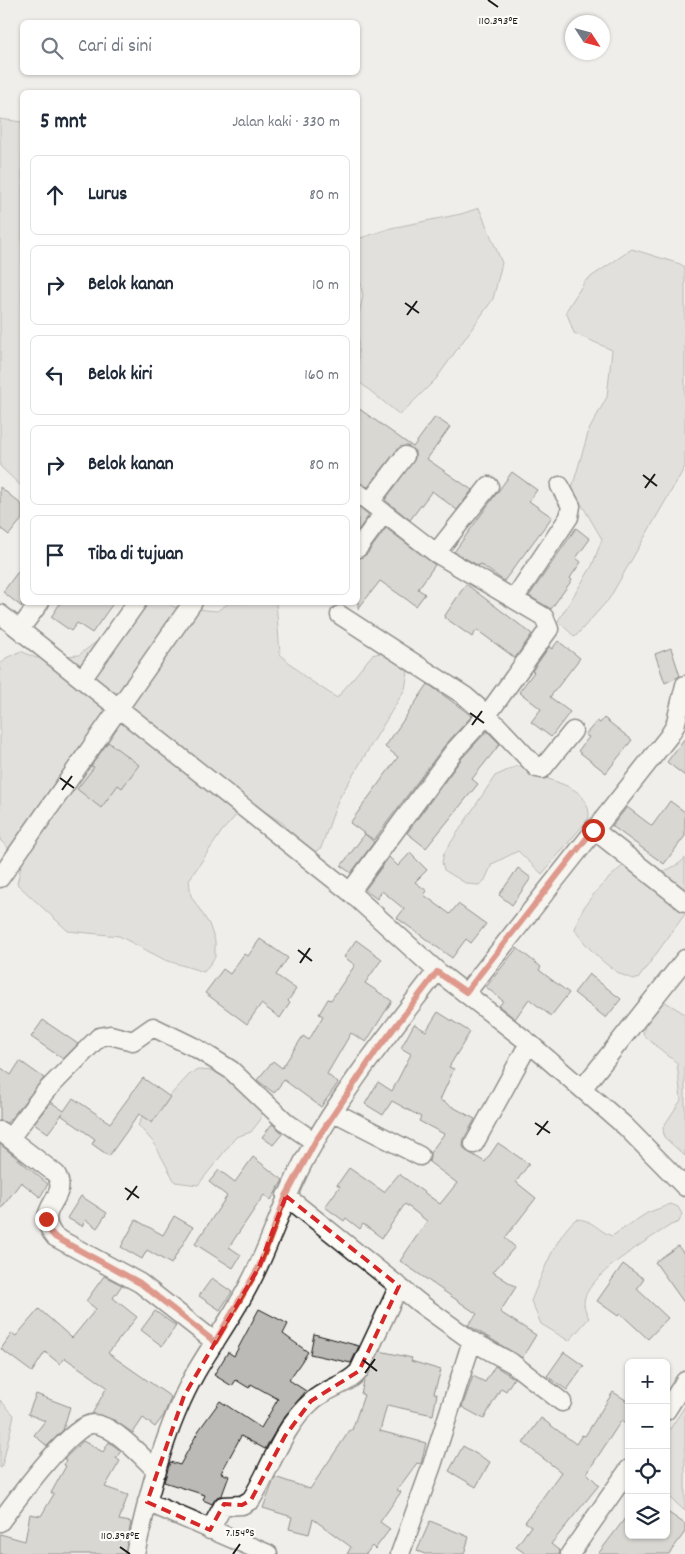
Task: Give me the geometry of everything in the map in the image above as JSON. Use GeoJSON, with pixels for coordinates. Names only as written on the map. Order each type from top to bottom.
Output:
{"type":"FeatureCollection","features":[{"type":"Feature","properties":{"kind":"street"},"geometry":{"type":"LineString","coordinates":[[350,892],[454,752],[487,715],[549,629],[544,617],[436,553],[364,497],[405,456]]}},
{"type":"Feature","properties":{"kind":"street"},"geometry":{"type":"LineString","coordinates":[[436,553],[489,486]]}},
{"type":"Feature","properties":{"kind":"street"},"geometry":{"type":"LineString","coordinates":[[514,598],[569,518],[571,506],[560,486]]}},
{"type":"Feature","properties":{"kind":"street"},"geometry":{"type":"LineString","coordinates":[[360,545],[384,513]]}},
{"type":"Feature","properties":{"kind":"street"},"geometry":{"type":"LineString","coordinates":[[20,629],[38,605]]}},
{"type":"Feature","properties":{"kind":"street"},"geometry":{"type":"LineString","coordinates":[[83,678],[135,605]]}},
{"type":"Feature","properties":{"kind":"street"},"geometry":{"type":"LineString","coordinates":[[0,878],[120,708],[189,605]]}},
{"type":"Feature","properties":{"kind":"street"},"geometry":{"type":"LineString","coordinates":[[0,614],[83,678],[350,892],[437,972],[466,992],[529,1043],[625,1126],[685,1187]]}},
{"type":"Feature","properties":{"kind":"street"},"geometry":{"type":"LineString","coordinates":[[340,615],[465,696],[487,715],[540,770],[573,731]]}},
{"type":"Feature","properties":{"kind":"street"},"geometry":{"type":"LineString","coordinates":[[466,992],[675,726],[685,685]]}},
{"type":"Feature","properties":{"kind":"street"},"geometry":{"type":"LineString","coordinates":[[593,830],[685,902]]}},
{"type":"Feature","properties":{"kind":"street"},"geometry":{"type":"LineString","coordinates":[[582,1089],[685,959]]}},
{"type":"Feature","properties":{"kind":"street"},"geometry":{"type":"LineString","coordinates":[[135,1554],[147,1502],[175,1416],[196,1372],[259,1267],[286,1196],[315,1142],[334,1112],[437,972]]}},
{"type":"Feature","properties":{"kind":"street"},"geometry":{"type":"LineString","coordinates":[[215,1342],[140,1283],[55,1237],[47,1228],[46,1219],[58,1192],[60,1181],[56,1174],[5,1134],[99,1037],[110,1035],[133,1041],[153,1027],[196,1048],[231,1070],[287,1124],[315,1142]]}},
{"type":"Feature","properties":{"kind":"street"},"geometry":{"type":"LineString","coordinates":[[474,1144],[529,1043]]}},
{"type":"Feature","properties":{"kind":"street"},"geometry":{"type":"LineString","coordinates":[[334,1112],[420,1156]]}},
{"type":"Feature","properties":{"kind":"street"},"geometry":{"type":"LineString","coordinates":[[286,1196],[398,1286],[472,1341],[512,1363],[562,1402]]}},
{"type":"Feature","properties":{"kind":"street"},"geometry":{"type":"LineString","coordinates":[[210,1530],[222,1506],[242,1505],[251,1500],[285,1436],[311,1401],[334,1386],[349,1380],[359,1371],[398,1286]]}},
{"type":"Feature","properties":{"kind":"street"},"geometry":{"type":"LineString","coordinates":[[400,1554],[432,1465],[472,1341]]}},
{"type":"Feature","properties":{"kind":"street"},"geometry":{"type":"LineString","coordinates":[[670,1405],[685,1381]]}},
{"type":"Feature","properties":{"kind":"street"},"geometry":{"type":"LineString","coordinates":[[0,1522],[66,1441],[86,1425],[99,1425],[115,1434],[157,1471]]}},
{"type":"Feature","properties":{"kind":"street"},"geometry":{"type":"LineString","coordinates":[[570,1554],[625,1475]]}},
{"type":"Feature","properties":{"kind":"street"},"geometry":{"type":"LineString","coordinates":[[147,1502],[268,1554]]}},
{"type":"Feature","properties":{"kind":"highlighted area"},"geometry":{"type":"Polygon","coordinates":[[[286,1196],[399,1286],[359,1371],[311,1401],[285,1436],[251,1500],[242,1505],[224,1504],[210,1530],[147,1502],[184,1396],[259,1267],[286,1196]]]}},
{"type":"Feature","properties":{"kind":"shaded area"},"geometry":{"type":"Polygon","coordinates":[[[0,119],[20,122],[20,485],[0,466],[0,119]]]}},
{"type":"Feature","properties":{"kind":"shaded area"},"geometry":{"type":"Polygon","coordinates":[[[479,208],[502,263],[493,299],[436,379],[400,415],[360,383],[360,309],[363,296],[360,281],[360,238],[391,228],[461,214],[479,208]]]}},
{"type":"Feature","properties":{"kind":"shaded area"},"geometry":{"type":"Polygon","coordinates":[[[632,249],[685,267],[685,467],[609,599],[575,637],[558,621],[592,566],[602,539],[572,488],[589,430],[607,397],[612,350],[574,333],[566,311],[585,281],[632,249]]]}},
{"type":"Feature","properties":{"kind":"shaded area"},"geometry":{"type":"Polygon","coordinates":[[[127,605],[171,605],[174,607],[217,611],[226,605],[276,605],[280,654],[305,677],[337,698],[372,655],[384,652],[397,660],[408,672],[405,689],[338,800],[321,848],[313,853],[293,838],[284,824],[249,801],[222,831],[189,880],[191,896],[209,924],[215,941],[215,957],[204,972],[165,960],[119,936],[68,931],[17,884],[22,861],[0,840],[0,665],[6,658],[21,651],[36,658],[79,655],[113,629],[127,605]]]}},
{"type":"Feature","properties":{"kind":"shaded area"},"geometry":{"type":"Polygon","coordinates":[[[517,766],[574,790],[585,801],[589,818],[542,874],[518,851],[492,864],[485,880],[479,885],[467,884],[444,870],[442,862],[444,853],[495,776],[517,766]]]}},
{"type":"Feature","properties":{"kind":"shaded area"},"geometry":{"type":"Polygon","coordinates":[[[685,858],[685,914],[638,979],[621,974],[594,953],[575,930],[583,910],[596,892],[628,861],[658,875],[680,863],[685,858]]]}},
{"type":"Feature","properties":{"kind":"shaded area"},"geometry":{"type":"Polygon","coordinates":[[[662,1000],[685,1014],[685,1156],[664,1137],[663,1127],[681,1100],[677,1063],[643,1035],[646,1019],[662,1000]]]}},
{"type":"Feature","properties":{"kind":"shaded area"},"geometry":{"type":"Polygon","coordinates":[[[198,1070],[216,1071],[231,1077],[260,1106],[261,1119],[251,1132],[236,1137],[198,1185],[175,1182],[154,1143],[138,1125],[146,1109],[162,1104],[190,1074],[198,1070]]]}},
{"type":"Feature","properties":{"kind":"shaded area"},"geometry":{"type":"Polygon","coordinates":[[[671,1204],[678,1207],[682,1214],[679,1222],[671,1225],[634,1249],[605,1271],[586,1294],[584,1304],[589,1318],[569,1341],[541,1324],[531,1301],[544,1269],[562,1235],[576,1219],[591,1223],[612,1236],[647,1213],[671,1204]]]}},
{"type":"Feature","properties":{"kind":"shaded area"},"geometry":{"type":"Polygon","coordinates":[[[0,1400],[14,1415],[2,1467],[0,1468],[0,1400]]]}},
{"type":"Feature","properties":{"kind":"shaded area"},"geometry":{"type":"Polygon","coordinates":[[[685,1406],[685,1511],[670,1498],[670,1429],[685,1406]]]}},
{"type":"Feature","properties":{"kind":"building"},"geometry":{"type":"Polygon","coordinates":[[[360,409],[413,447],[435,417],[450,427],[427,459],[472,490],[457,510],[432,491],[410,520],[385,500],[415,458],[415,451],[407,446],[397,450],[368,487],[360,484],[360,409]]]}},
{"type":"Feature","properties":{"kind":"building"},"geometry":{"type":"Polygon","coordinates":[[[512,472],[537,490],[529,501],[552,517],[504,581],[480,564],[479,566],[454,552],[512,472]]]}},
{"type":"Feature","properties":{"kind":"building"},"geometry":{"type":"Polygon","coordinates":[[[0,487],[20,503],[20,521],[9,535],[0,528],[0,487]]]}},
{"type":"Feature","properties":{"kind":"building"},"geometry":{"type":"Polygon","coordinates":[[[360,508],[369,515],[360,528],[360,508]]]}},
{"type":"Feature","properties":{"kind":"building"},"geometry":{"type":"Polygon","coordinates":[[[386,528],[435,565],[418,589],[425,594],[416,606],[380,581],[358,609],[358,605],[360,605],[360,558],[367,554],[386,528]]]}},
{"type":"Feature","properties":{"kind":"building"},"geometry":{"type":"Polygon","coordinates":[[[576,528],[590,539],[576,558],[581,562],[570,578],[572,580],[551,609],[529,596],[576,528]]]}},
{"type":"Feature","properties":{"kind":"building"},"geometry":{"type":"Polygon","coordinates":[[[20,569],[20,605],[22,607],[3,592],[20,569]]]}},
{"type":"Feature","properties":{"kind":"building"},"geometry":{"type":"Polygon","coordinates":[[[466,584],[532,634],[515,658],[477,630],[472,637],[444,617],[466,584]]]}},
{"type":"Feature","properties":{"kind":"building"},"geometry":{"type":"Polygon","coordinates":[[[59,605],[112,605],[92,633],[77,623],[71,631],[51,617],[59,605]]]}},
{"type":"Feature","properties":{"kind":"building"},"geometry":{"type":"Polygon","coordinates":[[[558,641],[580,658],[550,697],[570,712],[551,737],[531,722],[541,709],[519,692],[549,647],[552,649],[558,641]]]}},
{"type":"Feature","properties":{"kind":"building"},"geometry":{"type":"Polygon","coordinates":[[[671,648],[680,676],[665,683],[655,654],[671,648]]]}},
{"type":"Feature","properties":{"kind":"building"},"geometry":{"type":"Polygon","coordinates":[[[428,684],[472,716],[445,745],[374,840],[350,823],[398,757],[385,747],[428,684]]]}},
{"type":"Feature","properties":{"kind":"building"},"geometry":{"type":"Polygon","coordinates":[[[604,718],[632,740],[606,773],[578,751],[589,737],[585,735],[597,721],[600,723],[604,718]]]}},
{"type":"Feature","properties":{"kind":"building"},"geometry":{"type":"Polygon","coordinates":[[[487,731],[500,744],[472,779],[478,784],[426,848],[407,833],[462,758],[487,731]]]}},
{"type":"Feature","properties":{"kind":"building"},"geometry":{"type":"Polygon","coordinates":[[[685,738],[685,776],[667,762],[685,738]]]}},
{"type":"Feature","properties":{"kind":"building"},"geometry":{"type":"Polygon","coordinates":[[[108,742],[139,765],[122,788],[118,785],[101,808],[77,789],[94,767],[91,766],[108,742]]]}},
{"type":"Feature","properties":{"kind":"building"},"geometry":{"type":"Polygon","coordinates":[[[670,801],[685,812],[685,836],[664,864],[612,826],[627,807],[652,826],[670,801]]]}},
{"type":"Feature","properties":{"kind":"building"},"geometry":{"type":"Polygon","coordinates":[[[365,834],[374,842],[351,873],[341,866],[365,834]]]}},
{"type":"Feature","properties":{"kind":"building"},"geometry":{"type":"Polygon","coordinates":[[[410,853],[427,870],[415,882],[427,891],[424,895],[450,914],[458,904],[486,924],[471,943],[466,939],[452,958],[397,918],[404,909],[382,891],[377,899],[365,890],[389,857],[398,866],[410,853]]]}},
{"type":"Feature","properties":{"kind":"building"},"geometry":{"type":"Polygon","coordinates":[[[518,868],[531,878],[512,905],[499,895],[518,868]]]}},
{"type":"Feature","properties":{"kind":"building"},"geometry":{"type":"Polygon","coordinates":[[[260,939],[288,958],[276,975],[296,989],[288,1001],[290,1003],[280,1018],[261,1004],[247,1024],[205,993],[223,969],[230,974],[244,954],[248,956],[260,939]]]}},
{"type":"Feature","properties":{"kind":"building"},"geometry":{"type":"Polygon","coordinates":[[[356,940],[382,959],[365,983],[392,1001],[366,1042],[351,1033],[327,1074],[338,1083],[321,1107],[284,1080],[274,1093],[257,1080],[273,1061],[282,1068],[303,1036],[309,1040],[323,1016],[319,1014],[328,999],[331,1000],[355,965],[344,957],[356,940]]]}},
{"type":"Feature","properties":{"kind":"building"},"geometry":{"type":"Polygon","coordinates":[[[517,948],[541,967],[539,970],[569,993],[551,1016],[529,999],[515,1019],[499,1006],[503,1001],[486,987],[517,948]]]}},
{"type":"Feature","properties":{"kind":"building"},"geometry":{"type":"Polygon","coordinates":[[[589,974],[621,999],[606,1018],[574,993],[589,974]]]}},
{"type":"Feature","properties":{"kind":"building"},"geometry":{"type":"Polygon","coordinates":[[[438,1012],[470,1032],[449,1067],[454,1069],[440,1100],[475,1119],[464,1139],[463,1146],[465,1150],[485,1162],[498,1143],[529,1164],[516,1182],[536,1198],[505,1238],[515,1247],[493,1272],[516,1287],[500,1312],[536,1335],[522,1358],[468,1325],[477,1314],[400,1261],[427,1221],[405,1204],[382,1238],[363,1224],[360,1229],[346,1218],[344,1221],[325,1207],[340,1186],[337,1185],[349,1168],[384,1192],[399,1174],[440,1204],[457,1183],[429,1162],[430,1153],[444,1134],[419,1121],[421,1117],[392,1101],[383,1115],[365,1104],[378,1082],[392,1091],[411,1054],[401,1048],[414,1024],[426,1031],[438,1012]]]}},
{"type":"Feature","properties":{"kind":"building"},"geometry":{"type":"Polygon","coordinates":[[[43,1020],[78,1044],[63,1059],[31,1037],[43,1020]]]}},
{"type":"Feature","properties":{"kind":"building"},"geometry":{"type":"Polygon","coordinates":[[[20,1061],[44,1078],[7,1123],[0,1121],[0,1067],[11,1075],[20,1061]]]}},
{"type":"Feature","properties":{"kind":"building"},"geometry":{"type":"Polygon","coordinates":[[[143,1078],[170,1097],[152,1123],[139,1114],[109,1156],[92,1144],[95,1139],[61,1115],[48,1133],[34,1123],[51,1102],[64,1111],[73,1098],[110,1123],[143,1078]]]}},
{"type":"Feature","properties":{"kind":"building"},"geometry":{"type":"Polygon","coordinates":[[[272,1124],[283,1133],[273,1145],[262,1137],[272,1124]]]}},
{"type":"Feature","properties":{"kind":"building"},"geometry":{"type":"Polygon","coordinates":[[[0,1144],[48,1184],[40,1197],[21,1182],[0,1210],[0,1144]]]}},
{"type":"Feature","properties":{"kind":"building"},"geometry":{"type":"Polygon","coordinates":[[[253,1157],[283,1180],[271,1200],[264,1195],[229,1247],[241,1255],[233,1268],[195,1244],[227,1196],[209,1182],[219,1170],[235,1182],[253,1157]]]}},
{"type":"Feature","properties":{"kind":"building"},"geometry":{"type":"Polygon","coordinates":[[[81,1196],[107,1213],[97,1228],[86,1220],[82,1226],[67,1218],[81,1196]]]}},
{"type":"Feature","properties":{"kind":"building"},"geometry":{"type":"Polygon","coordinates":[[[174,1216],[193,1227],[171,1264],[147,1250],[142,1259],[121,1247],[136,1220],[163,1235],[174,1216]]]}},
{"type":"Feature","properties":{"kind":"building"},"geometry":{"type":"Polygon","coordinates":[[[678,1246],[685,1255],[685,1304],[655,1262],[678,1246]]]}},
{"type":"Feature","properties":{"kind":"building"},"geometry":{"type":"Polygon","coordinates":[[[623,1264],[644,1279],[637,1289],[668,1318],[648,1339],[620,1313],[618,1316],[597,1301],[623,1264]]]}},
{"type":"Feature","properties":{"kind":"building"},"geometry":{"type":"Polygon","coordinates":[[[104,1276],[122,1285],[113,1298],[137,1317],[108,1353],[171,1397],[164,1415],[155,1427],[143,1418],[133,1433],[114,1420],[92,1414],[107,1387],[65,1358],[60,1364],[45,1352],[32,1372],[1,1349],[12,1333],[16,1336],[39,1309],[72,1338],[96,1309],[86,1301],[104,1276]]]}},
{"type":"Feature","properties":{"kind":"building"},"geometry":{"type":"Polygon","coordinates":[[[212,1278],[232,1292],[220,1310],[199,1296],[212,1278]]]}},
{"type":"Feature","properties":{"kind":"building"},"geometry":{"type":"Polygon","coordinates":[[[259,1309],[288,1324],[283,1334],[308,1352],[289,1380],[306,1391],[284,1417],[265,1449],[241,1436],[221,1473],[229,1476],[222,1495],[217,1497],[212,1504],[203,1500],[205,1495],[164,1482],[170,1462],[180,1465],[199,1430],[220,1401],[261,1428],[278,1399],[251,1384],[249,1388],[236,1380],[232,1386],[214,1375],[228,1352],[234,1356],[259,1309]]]}},
{"type":"Feature","properties":{"kind":"building"},"geometry":{"type":"Polygon","coordinates":[[[155,1311],[176,1326],[162,1346],[141,1330],[155,1311]]]}},
{"type":"Feature","properties":{"kind":"building"},"geometry":{"type":"Polygon","coordinates":[[[314,1334],[359,1346],[351,1363],[310,1354],[314,1334]]]}},
{"type":"Feature","properties":{"kind":"building"},"geometry":{"type":"Polygon","coordinates":[[[380,1351],[412,1358],[411,1361],[441,1370],[434,1393],[437,1394],[433,1415],[387,1405],[380,1431],[426,1443],[421,1464],[417,1463],[397,1490],[401,1492],[380,1522],[390,1529],[375,1549],[372,1546],[366,1554],[347,1554],[351,1547],[313,1519],[309,1534],[289,1529],[292,1517],[263,1508],[275,1477],[310,1489],[350,1430],[352,1430],[364,1395],[361,1394],[364,1381],[380,1351]]]}},
{"type":"Feature","properties":{"kind":"building"},"geometry":{"type":"Polygon","coordinates":[[[564,1352],[584,1366],[567,1390],[547,1376],[564,1352]]]}},
{"type":"Feature","properties":{"kind":"building"},"geometry":{"type":"Polygon","coordinates":[[[495,1366],[514,1378],[506,1391],[501,1388],[484,1419],[462,1407],[473,1376],[485,1382],[495,1366]]]}},
{"type":"Feature","properties":{"kind":"building"},"geometry":{"type":"Polygon","coordinates":[[[613,1392],[625,1400],[625,1424],[621,1421],[587,1473],[599,1485],[551,1544],[560,1551],[560,1554],[526,1554],[516,1547],[531,1526],[525,1522],[561,1472],[523,1443],[541,1418],[576,1444],[582,1435],[585,1436],[613,1392]]]}},
{"type":"Feature","properties":{"kind":"building"},"geometry":{"type":"Polygon","coordinates":[[[36,1394],[70,1407],[63,1430],[47,1446],[34,1435],[45,1421],[28,1414],[36,1394]]]}},
{"type":"Feature","properties":{"kind":"building"},"geometry":{"type":"Polygon","coordinates":[[[83,1441],[103,1452],[109,1442],[121,1451],[116,1458],[120,1461],[105,1487],[128,1495],[119,1520],[131,1522],[125,1554],[0,1554],[0,1534],[25,1541],[30,1514],[41,1516],[54,1494],[51,1493],[66,1466],[64,1465],[66,1460],[64,1459],[83,1441]]]}},
{"type":"Feature","properties":{"kind":"building"},"geometry":{"type":"Polygon","coordinates":[[[463,1446],[490,1462],[476,1487],[449,1471],[463,1446]]]}},
{"type":"Feature","properties":{"kind":"building"},"geometry":{"type":"Polygon","coordinates":[[[670,1514],[685,1524],[685,1532],[669,1554],[598,1554],[625,1518],[625,1539],[670,1539],[670,1514]]]}},
{"type":"Feature","properties":{"kind":"building"},"geometry":{"type":"Polygon","coordinates":[[[430,1521],[469,1537],[464,1554],[425,1554],[417,1551],[430,1521]]]}},
{"type":"Feature","properties":{"kind":"route"},"geometry":{"type":"LineString","coordinates":[[46,1219],[47,1228],[55,1237],[140,1283],[215,1342],[259,1267],[286,1196],[306,1157],[322,1129],[375,1053],[437,972],[466,992],[593,830]]}}]}
